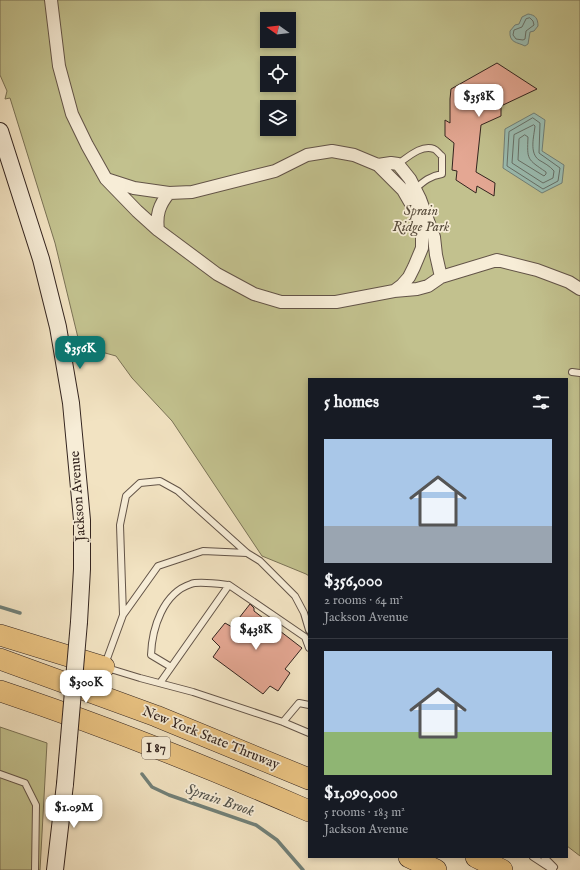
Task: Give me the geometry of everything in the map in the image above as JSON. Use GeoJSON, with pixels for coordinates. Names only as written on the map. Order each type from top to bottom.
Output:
{"type":"FeatureCollection","features":[{"type":"Feature","properties":{"kind":"highway"},"geometry":{"type":"LineString","coordinates":[[0,635],[104,667]]}},
{"type":"Feature","properties":{"kind":"highway","name":"New York State Thruway"},"geometry":{"type":"LineString","coordinates":[[0,660],[77,686],[163,718],[308,778]]}},
{"type":"Feature","properties":{"kind":"highway","name":"New York State Thruway"},"geometry":{"type":"LineString","coordinates":[[0,691],[160,750],[308,811]]}},
{"type":"Feature","properties":{"kind":"highway"},"geometry":{"type":"LineString","coordinates":[[411,858],[436,870]]}},
{"type":"Feature","properties":{"kind":"highway"},"geometry":{"type":"LineString","coordinates":[[478,858],[502,870]]}},
{"type":"Feature","properties":{"kind":"main road","name":"Jackson Avenue"},"geometry":{"type":"LineString","coordinates":[[0,131],[41,258],[58,327],[70,396],[82,520],[82,569],[79,622],[65,784],[55,870]]}},
{"type":"Feature","properties":{"kind":"street"},"geometry":{"type":"LineString","coordinates":[[52,0],[59,66],[72,114],[106,179],[158,230],[218,274],[254,294],[281,302],[336,302],[394,291],[417,289],[428,286],[441,277],[497,260],[537,270],[569,282],[580,289]]}},
{"type":"Feature","properties":{"kind":"street"},"geometry":{"type":"LineString","coordinates":[[106,179],[134,188],[169,193],[192,192],[275,171],[307,155],[332,151],[354,155],[378,165],[403,190],[418,216],[422,232],[422,248],[414,267],[402,285],[394,291]]}},
{"type":"Feature","properties":{"kind":"street"},"geometry":{"type":"LineString","coordinates":[[378,165],[391,163],[398,164],[410,179],[434,237],[441,277]]}},
{"type":"Feature","properties":{"kind":"street"},"geometry":{"type":"LineString","coordinates":[[158,230],[157,212],[162,201],[169,193]]}},
{"type":"Feature","properties":{"kind":"lane"},"geometry":{"type":"LineString","coordinates":[[398,164],[412,154],[425,148],[434,149],[442,156],[442,174],[427,178],[415,189]]}},
{"type":"Feature","properties":{"kind":"lane"},"geometry":{"type":"LineString","coordinates":[[572,372],[580,373]]}},
{"type":"Feature","properties":{"kind":"lane"},"geometry":{"type":"LineString","coordinates":[[123,615],[120,525],[126,496],[140,483],[160,481],[178,491],[247,553],[260,561],[296,596],[304,613],[308,627]]}},
{"type":"Feature","properties":{"kind":"lane"},"geometry":{"type":"LineString","coordinates":[[247,553],[203,551],[158,566],[123,615],[104,667],[193,692],[283,722],[308,733]]}},
{"type":"Feature","properties":{"kind":"lane"},"geometry":{"type":"LineString","coordinates":[[171,667],[151,655],[152,641],[160,613],[176,591],[193,583],[229,585],[304,637],[308,646]]}},
{"type":"Feature","properties":{"kind":"lane"},"geometry":{"type":"LineString","coordinates":[[160,683],[229,585]]}},
{"type":"Feature","properties":{"kind":"lane"},"geometry":{"type":"LineString","coordinates":[[283,722],[299,703],[308,705]]}},
{"type":"Feature","properties":{"kind":"lane"},"geometry":{"type":"LineString","coordinates":[[0,774],[25,783],[36,805],[35,870]]}},
{"type":"Feature","properties":{"kind":"lane"},"geometry":{"type":"LineString","coordinates":[[535,858],[553,870]]}},
{"type":"Feature","properties":{"kind":"lane"},"geometry":{"type":"LineString","coordinates":[[545,858],[556,870]]}},
{"type":"Feature","properties":{"kind":"green space","name":"Sprain Ridge Park"},"geometry":{"type":"Polygon","coordinates":[[[0,0],[580,0],[580,856],[568,847],[568,378],[308,378],[308,575],[262,556],[172,421],[132,378],[116,356],[80,346],[55,243],[10,98],[5,99],[7,91],[0,75],[0,0]]]}},
{"type":"Feature","properties":{"kind":"green space"},"geometry":{"type":"Polygon","coordinates":[[[0,727],[47,743],[40,870],[0,870],[0,727]]]}},
{"type":"Feature","properties":{"kind":"water"},"geometry":{"type":"Polygon","coordinates":[[[528,14],[536,17],[538,26],[534,31],[530,32],[528,44],[525,46],[512,40],[510,31],[515,25],[519,24],[522,17],[528,14]]]}},
{"type":"Feature","properties":{"kind":"water"},"geometry":{"type":"Polygon","coordinates":[[[534,113],[545,120],[542,151],[564,165],[562,183],[542,193],[503,168],[505,129],[534,113]]]}},
{"type":"Feature","properties":{"kind":"building"},"geometry":{"type":"Polygon","coordinates":[[[497,63],[537,89],[501,106],[501,116],[481,125],[476,172],[495,183],[494,196],[477,186],[476,193],[456,180],[457,171],[452,170],[454,143],[445,136],[445,120],[450,123],[451,89],[497,63]]]}},
{"type":"Feature","properties":{"kind":"building"},"geometry":{"type":"Polygon","coordinates":[[[250,604],[254,608],[254,611],[302,648],[285,669],[290,673],[278,691],[270,686],[263,694],[213,657],[220,647],[212,639],[225,623],[232,627],[250,604]]]}},
{"type":"Feature","properties":{"kind":"waterway","name":"Sprain Brook"},"geometry":{"type":"LineString","coordinates":[[0,607],[20,613]]}},
{"type":"Feature","properties":{"kind":"waterway","name":"Sprain Brook"},"geometry":{"type":"LineString","coordinates":[[142,774],[152,787],[169,795],[256,825],[277,840],[303,870]]}}]}
